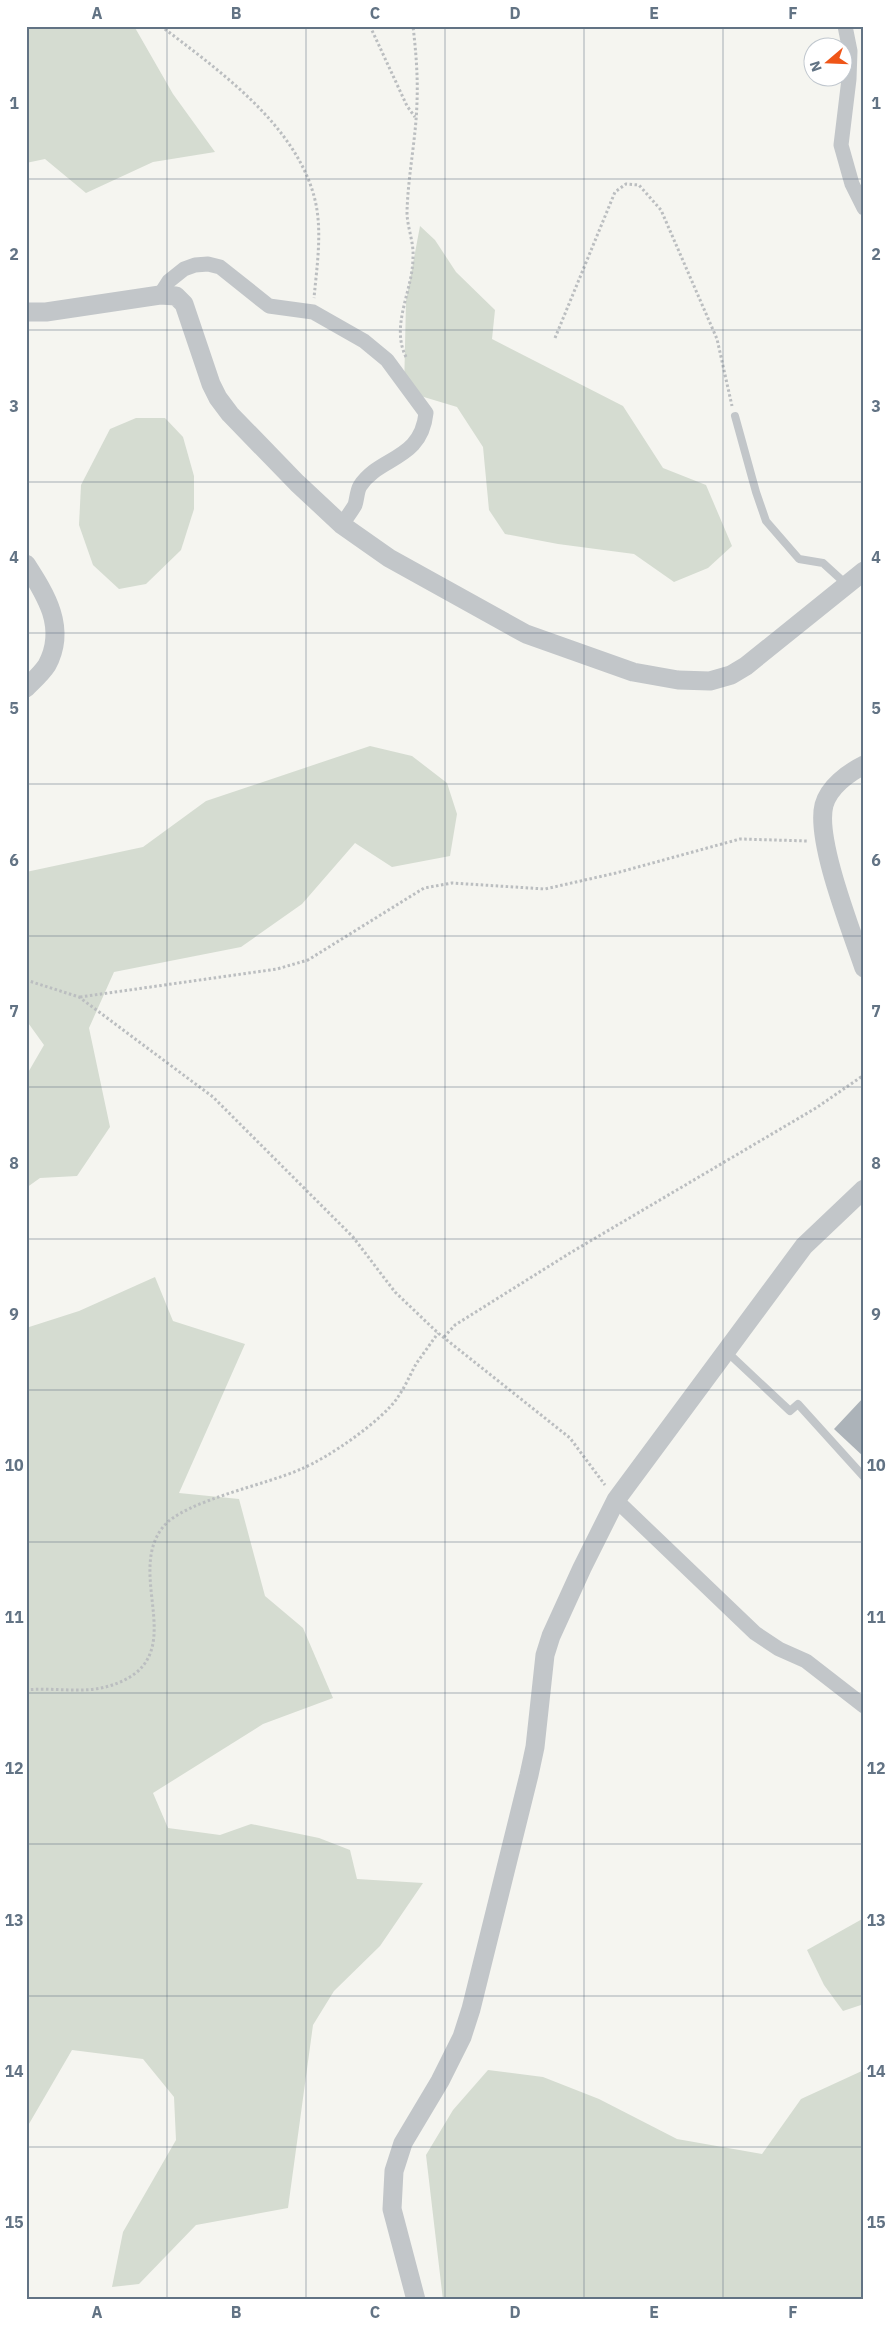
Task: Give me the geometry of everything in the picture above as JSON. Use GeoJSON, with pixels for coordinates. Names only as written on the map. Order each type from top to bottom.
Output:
{"type":"FeatureCollection","features":[{"type":"Feature","properties":{"kind":"street"},"geometry":{"type":"LineString","coordinates":[[845,26],[850,51],[849,79],[841,145],[852,184],[864,208]]}},
{"type":"Feature","properties":{"kind":"street"},"geometry":{"type":"LineString","coordinates":[[160,295],[169,281],[184,269],[208,264],[220,267],[268,306],[313,312],[364,341],[387,360],[426,413],[425,421],[413,447],[368,477],[359,487],[355,503],[342,525]]}},
{"type":"Feature","properties":{"kind":"street"},"geometry":{"type":"LineString","coordinates":[[26,312],[46,312],[160,295],[176,296],[184,304],[192,322],[211,384],[230,414],[297,483],[342,525],[388,558],[526,634],[633,672],[678,680],[710,681],[731,675],[864,570]]}},
{"type":"Feature","properties":{"kind":"street"},"geometry":{"type":"LineString","coordinates":[[26,564],[49,600],[55,625],[53,648],[46,665],[26,688]]}},
{"type":"Feature","properties":{"kind":"street"},"geometry":{"type":"LineString","coordinates":[[864,765],[851,772],[830,792],[824,805],[825,842],[864,968]]}},
{"type":"Feature","properties":{"kind":"street"},"geometry":{"type":"LineString","coordinates":[[416,2300],[392,2209],[394,2171],[403,2143],[451,2060],[468,2018],[529,1775],[535,1747],[545,1655],[551,1636],[616,1500],[804,1246],[864,1189]]}},
{"type":"Feature","properties":{"kind":"street"},"geometry":{"type":"LineString","coordinates":[[616,1500],[755,1633],[780,1649],[806,1661],[864,1706]]}},
{"type":"Feature","properties":{"kind":"lane"},"geometry":{"type":"LineString","coordinates":[[735,416],[756,492],[766,520],[799,559],[823,563],[846,584]]}},
{"type":"Feature","properties":{"kind":"lane"},"geometry":{"type":"LineString","coordinates":[[726,1351],[790,1411],[798,1404],[864,1477]]}},
{"type":"Feature","properties":{"kind":"path"},"geometry":{"type":"LineString","coordinates":[[161,26],[209,63],[249,99],[281,134],[298,158],[314,198],[317,220],[318,254],[313,312]]}},
{"type":"Feature","properties":{"kind":"path"},"geometry":{"type":"LineString","coordinates":[[370,26],[407,106],[416,117]]}},
{"type":"Feature","properties":{"kind":"path"},"geometry":{"type":"LineString","coordinates":[[409,364],[401,346],[400,326],[409,290],[414,257],[407,214],[416,117],[417,62],[414,26]]}},
{"type":"Feature","properties":{"kind":"path"},"geometry":{"type":"LineString","coordinates":[[555,338],[615,192],[626,184],[639,185],[661,210],[717,339],[735,416]]}},
{"type":"Feature","properties":{"kind":"path"},"geometry":{"type":"LineString","coordinates":[[80,997],[277,969],[308,960],[424,888],[452,883],[545,889],[616,873],[740,839],[825,842]]}},
{"type":"Feature","properties":{"kind":"path"},"geometry":{"type":"LineString","coordinates":[[26,980],[80,997],[213,1097],[353,1237],[395,1292],[438,1333],[570,1438],[616,1500]]}},
{"type":"Feature","properties":{"kind":"path"},"geometry":{"type":"LineString","coordinates":[[444,1337],[455,1325],[570,1253],[816,1108],[864,1075]]}},
{"type":"Feature","properties":{"kind":"path"},"geometry":{"type":"LineString","coordinates":[[26,1690],[107,1687],[124,1681],[141,1668],[151,1654],[155,1638],[154,1611],[149,1578],[151,1551],[162,1527],[180,1512],[302,1469],[335,1449],[383,1414],[398,1398],[416,1364],[438,1333]]}},
{"type":"Feature","properties":{"kind":"shaded area"},"geometry":{"type":"Polygon","coordinates":[[[26,26],[134,26],[173,94],[215,152],[153,162],[86,193],[45,159],[26,163],[26,26]]]}},
{"type":"Feature","properties":{"kind":"shaded area"},"geometry":{"type":"Polygon","coordinates":[[[420,226],[435,240],[456,272],[495,310],[492,339],[623,406],[663,468],[706,485],[732,546],[708,568],[674,582],[634,554],[558,544],[505,534],[489,510],[483,447],[457,407],[404,391],[406,301],[420,226]]]}},
{"type":"Feature","properties":{"kind":"shaded area"},"geometry":{"type":"Polygon","coordinates":[[[136,418],[165,418],[183,437],[194,476],[194,509],[181,550],[146,584],[119,589],[93,565],[79,525],[81,485],[110,429],[136,418]]]}},
{"type":"Feature","properties":{"kind":"shaded area"},"geometry":{"type":"Polygon","coordinates":[[[370,746],[412,756],[447,783],[457,814],[450,856],[392,867],[355,843],[302,904],[241,947],[114,972],[89,1028],[110,1127],[77,1176],[40,1178],[26,1188],[26,1076],[44,1045],[26,1020],[26,872],[143,847],[206,801],[370,746]]]}},
{"type":"Feature","properties":{"kind":"shaded area"},"geometry":{"type":"Polygon","coordinates":[[[155,1277],[173,1321],[245,1344],[179,1493],[239,1499],[265,1596],[303,1628],[333,1698],[263,1724],[153,1793],[168,1828],[220,1835],[251,1824],[319,1838],[350,1850],[357,1879],[423,1883],[380,1946],[334,1991],[313,2025],[288,2208],[196,2225],[139,2284],[112,2287],[123,2232],[176,2140],[174,2097],[143,2059],[72,2050],[26,2129],[26,1328],[79,1311],[155,1277]]]}},
{"type":"Feature","properties":{"kind":"shaded area"},"geometry":{"type":"Polygon","coordinates":[[[864,1918],[864,2004],[843,2011],[824,1985],[807,1950],[864,1918]]]}},
{"type":"Feature","properties":{"kind":"shaded area"},"geometry":{"type":"Polygon","coordinates":[[[488,2070],[543,2077],[599,2099],[677,2139],[762,2154],[801,2099],[864,2070],[864,2300],[443,2300],[426,2155],[453,2110],[488,2070]]]}},
{"type":"Feature","properties":{"kind":"building"},"geometry":{"type":"Polygon","coordinates":[[[864,1397],[864,1457],[834,1429],[864,1397]]]}}]}
